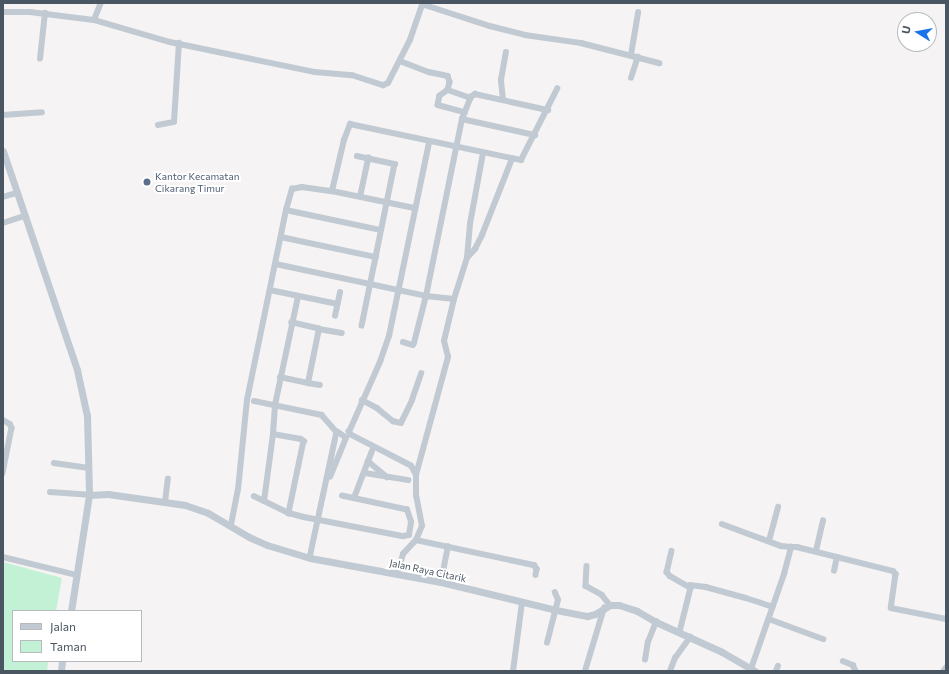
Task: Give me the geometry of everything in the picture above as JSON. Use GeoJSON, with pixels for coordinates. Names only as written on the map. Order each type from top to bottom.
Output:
{"type":"FeatureCollection","features":[{"type":"Feature","properties":{"kind":"street"},"geometry":{"type":"LineString","coordinates":[[94,20],[101,3]]}},
{"type":"Feature","properties":{"kind":"street"},"geometry":{"type":"LineString","coordinates":[[3,12],[45,13],[94,20],[180,43],[315,72],[352,75],[383,85],[388,83],[400,61],[422,6],[425,5],[490,26],[525,35],[581,43],[659,62]]}},
{"type":"Feature","properties":{"kind":"street"},"geometry":{"type":"LineString","coordinates":[[40,60],[45,13]]}},
{"type":"Feature","properties":{"kind":"street"},"geometry":{"type":"LineString","coordinates":[[631,55],[638,13]]}},
{"type":"Feature","properties":{"kind":"street"},"geometry":{"type":"LineString","coordinates":[[158,125],[174,122],[180,43]]}},
{"type":"Feature","properties":{"kind":"street"},"geometry":{"type":"LineString","coordinates":[[503,100],[501,80],[506,52]]}},
{"type":"Feature","properties":{"kind":"street"},"geometry":{"type":"LineString","coordinates":[[631,78],[638,57]]}},
{"type":"Feature","properties":{"kind":"street"},"geometry":{"type":"LineString","coordinates":[[400,61],[429,72],[448,76],[450,82],[448,90],[440,96],[438,105],[465,112]]}},
{"type":"Feature","properties":{"kind":"street"},"geometry":{"type":"LineString","coordinates":[[332,191],[344,140],[350,124],[429,142],[523,160],[548,110],[557,88]]}},
{"type":"Feature","properties":{"kind":"street"},"geometry":{"type":"LineString","coordinates":[[448,90],[471,98]]}},
{"type":"Feature","properties":{"kind":"street"},"geometry":{"type":"LineString","coordinates":[[403,342],[413,345],[414,343],[426,296],[462,119],[471,98],[475,94],[548,110]]}},
{"type":"Feature","properties":{"kind":"street"},"geometry":{"type":"LineString","coordinates":[[3,115],[42,112]]}},
{"type":"Feature","properties":{"kind":"street"},"geometry":{"type":"LineString","coordinates":[[462,119],[535,135]]}},
{"type":"Feature","properties":{"kind":"street"},"geometry":{"type":"LineString","coordinates":[[416,475],[411,466],[350,433],[350,428],[380,362],[388,336],[429,142]]}},
{"type":"Feature","properties":{"kind":"street"},"geometry":{"type":"LineString","coordinates":[[3,151],[81,384],[87,416],[89,495],[71,610]]}},
{"type":"Feature","properties":{"kind":"street"},"geometry":{"type":"LineString","coordinates":[[397,574],[403,554],[416,540],[422,526],[415,489],[416,475],[448,357],[444,341],[454,299],[467,258],[470,224],[482,153]]}},
{"type":"Feature","properties":{"kind":"street"},"geometry":{"type":"LineString","coordinates":[[357,156],[395,164],[362,326]]}},
{"type":"Feature","properties":{"kind":"street"},"geometry":{"type":"LineString","coordinates":[[360,197],[368,158]]}},
{"type":"Feature","properties":{"kind":"street"},"geometry":{"type":"LineString","coordinates":[[467,258],[475,249],[482,236],[512,159]]}},
{"type":"Feature","properties":{"kind":"street"},"geometry":{"type":"LineString","coordinates":[[232,526],[238,490],[247,400],[290,193],[295,187],[332,191],[415,208]]}},
{"type":"Feature","properties":{"kind":"street"},"geometry":{"type":"LineString","coordinates":[[3,197],[17,192]]}},
{"type":"Feature","properties":{"kind":"street"},"geometry":{"type":"LineString","coordinates":[[286,210],[382,230]]}},
{"type":"Feature","properties":{"kind":"street"},"geometry":{"type":"LineString","coordinates":[[3,222],[25,216]]}},
{"type":"Feature","properties":{"kind":"street"},"geometry":{"type":"LineString","coordinates":[[281,237],[376,257]]}},
{"type":"Feature","properties":{"kind":"street"},"geometry":{"type":"LineString","coordinates":[[276,264],[398,291],[454,299]]}},
{"type":"Feature","properties":{"kind":"street"},"geometry":{"type":"LineString","coordinates":[[270,290],[298,297],[338,304]]}},
{"type":"Feature","properties":{"kind":"street"},"geometry":{"type":"LineString","coordinates":[[335,316],[340,293]]}},
{"type":"Feature","properties":{"kind":"street"},"geometry":{"type":"LineString","coordinates":[[264,501],[273,434],[274,405],[298,297]]}},
{"type":"Feature","properties":{"kind":"street"},"geometry":{"type":"LineString","coordinates":[[292,323],[342,333]]}},
{"type":"Feature","properties":{"kind":"street"},"geometry":{"type":"LineString","coordinates":[[308,383],[319,328]]}},
{"type":"Feature","properties":{"kind":"street"},"geometry":{"type":"LineString","coordinates":[[362,400],[377,408],[393,421],[401,423],[412,400],[421,374]]}},
{"type":"Feature","properties":{"kind":"street"},"geometry":{"type":"LineString","coordinates":[[280,377],[320,385]]}},
{"type":"Feature","properties":{"kind":"street"},"geometry":{"type":"LineString","coordinates":[[254,401],[322,415],[336,432],[346,438],[324,492]]}},
{"type":"Feature","properties":{"kind":"street"},"geometry":{"type":"LineString","coordinates":[[3,420],[10,424],[12,428],[3,473]]}},
{"type":"Feature","properties":{"kind":"street"},"geometry":{"type":"LineString","coordinates":[[310,558],[336,432]]}},
{"type":"Feature","properties":{"kind":"street"},"geometry":{"type":"LineString","coordinates":[[273,434],[301,439],[304,441],[289,513]]}},
{"type":"Feature","properties":{"kind":"street"},"geometry":{"type":"LineString","coordinates":[[354,498],[365,473],[372,451]]}},
{"type":"Feature","properties":{"kind":"street"},"geometry":{"type":"LineString","coordinates":[[368,461],[388,477]]}},
{"type":"Feature","properties":{"kind":"street"},"geometry":{"type":"LineString","coordinates":[[54,463],[89,468]]}},
{"type":"Feature","properties":{"kind":"street"},"geometry":{"type":"LineString","coordinates":[[365,473],[408,480]]}},
{"type":"Feature","properties":{"kind":"street"},"geometry":{"type":"LineString","coordinates":[[165,502],[168,479]]}},
{"type":"Feature","properties":{"kind":"street"},"geometry":{"type":"LineString","coordinates":[[50,492],[89,495]]}},
{"type":"Feature","properties":{"kind":"street","name":"Jalan Raya Citarik"},"geometry":{"type":"LineString","coordinates":[[89,495],[108,494],[185,505],[208,513],[267,545],[310,558],[441,582],[587,616],[595,614],[607,607]]}},
{"type":"Feature","properties":{"kind":"street"},"geometry":{"type":"LineString","coordinates":[[254,496],[289,513],[403,536],[409,534],[411,522],[407,510],[342,496]]}},
{"type":"Feature","properties":{"kind":"street"},"geometry":{"type":"LineString","coordinates":[[769,542],[778,507]]}},
{"type":"Feature","properties":{"kind":"street"},"geometry":{"type":"LineString","coordinates":[[816,551],[822,521]]}},
{"type":"Feature","properties":{"kind":"street"},"geometry":{"type":"LineString","coordinates":[[722,524],[781,546],[797,547],[816,551],[895,572],[891,608],[946,619]]}},
{"type":"Feature","properties":{"kind":"street"},"geometry":{"type":"LineString","coordinates":[[416,540],[533,565],[536,568],[536,575]]}},
{"type":"Feature","properties":{"kind":"street"},"geometry":{"type":"LineString","coordinates":[[441,582],[448,547]]}},
{"type":"Feature","properties":{"kind":"street"},"geometry":{"type":"LineString","coordinates":[[607,607],[619,605],[629,608],[722,652],[753,670],[791,547]]}},
{"type":"Feature","properties":{"kind":"street"},"geometry":{"type":"LineString","coordinates":[[672,551],[668,572],[670,576],[690,585],[706,587],[773,607]]}},
{"type":"Feature","properties":{"kind":"street"},"geometry":{"type":"LineString","coordinates":[[3,557],[77,575]]}},
{"type":"Feature","properties":{"kind":"street"},"geometry":{"type":"LineString","coordinates":[[834,571],[837,557]]}},
{"type":"Feature","properties":{"kind":"street"},"geometry":{"type":"LineString","coordinates":[[585,671],[607,607],[602,595],[586,586],[587,566]]}},
{"type":"Feature","properties":{"kind":"street"},"geometry":{"type":"LineString","coordinates":[[680,632],[690,597],[690,585]]}},
{"type":"Feature","properties":{"kind":"street"},"geometry":{"type":"LineString","coordinates":[[547,643],[558,600],[555,593]]}},
{"type":"Feature","properties":{"kind":"street"},"geometry":{"type":"LineString","coordinates":[[513,671],[522,602]]}},
{"type":"Feature","properties":{"kind":"street"},"geometry":{"type":"LineString","coordinates":[[769,618],[823,639]]}},
{"type":"Feature","properties":{"kind":"street"},"geometry":{"type":"LineString","coordinates":[[645,660],[648,642],[656,622]]}},
{"type":"Feature","properties":{"kind":"street"},"geometry":{"type":"LineString","coordinates":[[670,671],[675,658],[690,637]]}},
{"type":"Feature","properties":{"kind":"street"},"geometry":{"type":"LineString","coordinates":[[843,661],[853,665],[856,671]]}},
{"type":"Feature","properties":{"kind":"street"},"geometry":{"type":"LineString","coordinates":[[943,671],[946,667]]}},
{"type":"Feature","properties":{"kind":"green space"},"geometry":{"type":"Polygon","coordinates":[[[3,562],[62,578],[56,610],[12,610],[12,662],[48,662],[47,671],[3,671],[3,562]]]}},
{"type":"Feature","properties":{"kind":"place","name":"Kantor Kecamatan Cikarang Timur"},"geometry":{"type":"Point","coordinates":[147,182]}}]}
